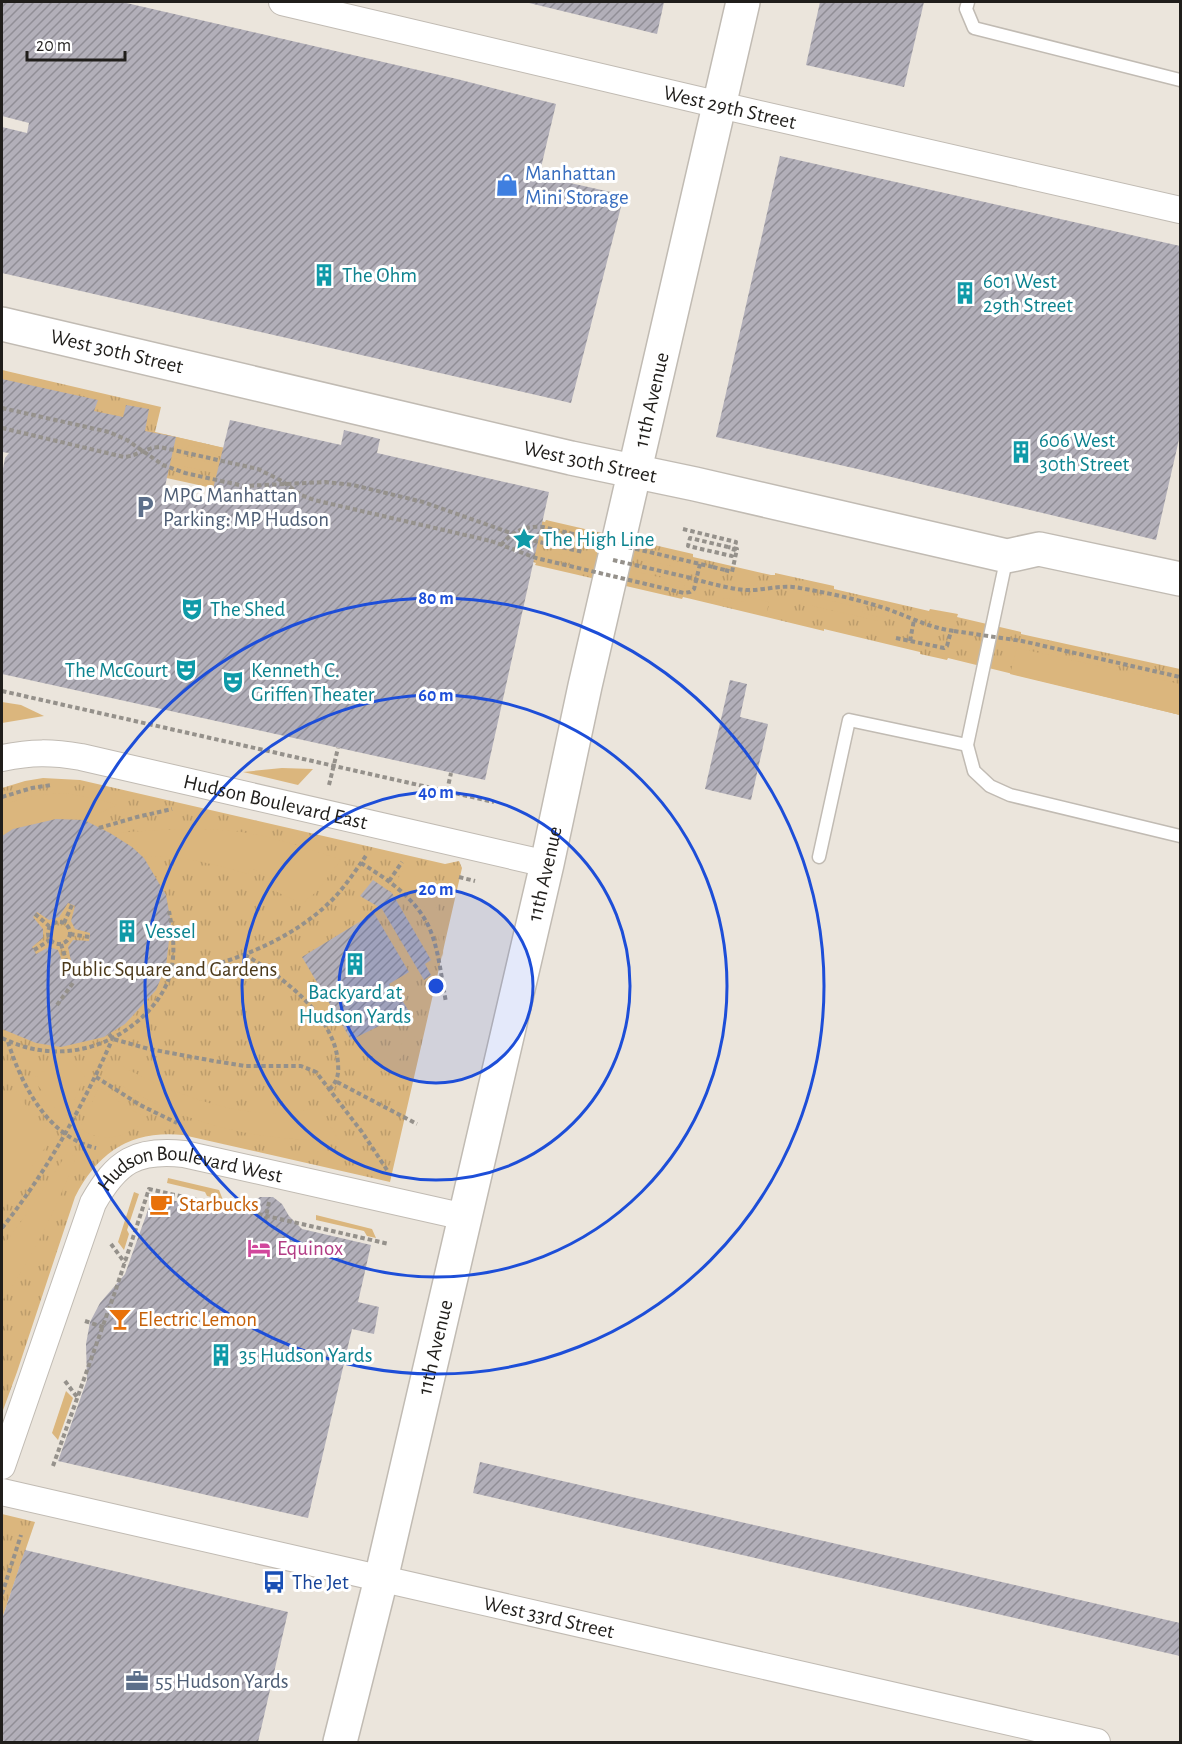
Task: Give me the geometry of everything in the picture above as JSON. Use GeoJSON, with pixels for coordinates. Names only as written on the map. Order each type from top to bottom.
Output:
{"type":"FeatureCollection","features":[{"type":"Feature","properties":{"kind":"main road","name":"11th Avenue"},"geometry":{"type":"LineString","coordinates":[[340,1743],[381,1580],[548,864],[585,686],[743,2]]}},
{"type":"Feature","properties":{"kind":"main road","name":"West 30th Street"},"geometry":{"type":"LineString","coordinates":[[2,324],[571,458],[695,484],[1007,556],[1039,549],[1180,579]]}},
{"type":"Feature","properties":{"kind":"street","name":"West 29th Street"},"geometry":{"type":"LineString","coordinates":[[282,2],[1180,210]]}},
{"type":"Feature","properties":{"kind":"street","name":"Hudson Boulevard East"},"geometry":{"type":"LineString","coordinates":[[2,758],[53,752],[81,756],[548,864]]}},
{"type":"Feature","properties":{"kind":"street","name":"Hudson Boulevard West"},"geometry":{"type":"LineString","coordinates":[[2,1466],[93,1203],[103,1185],[115,1171],[140,1155],[167,1152],[184,1154],[465,1217]]}},
{"type":"Feature","properties":{"kind":"street","name":"West 33rd Street"},"geometry":{"type":"LineString","coordinates":[[2,1492],[1097,1743]]}},
{"type":"Feature","properties":{"kind":"lane"},"geometry":{"type":"LineString","coordinates":[[968,2],[966,9],[974,28],[1180,80]]}},
{"type":"Feature","properties":{"kind":"lane"},"geometry":{"type":"LineString","coordinates":[[1007,556],[967,746],[974,771],[990,786],[1010,795],[1180,836]]}},
{"type":"Feature","properties":{"kind":"lane"},"geometry":{"type":"LineString","coordinates":[[819,857],[849,720],[967,746]]}},
{"type":"Feature","properties":{"kind":"path"},"geometry":{"type":"LineString","coordinates":[[2,408],[109,432],[127,440],[173,470],[244,486],[325,482],[352,485],[423,502],[531,540],[592,555]]}},
{"type":"Feature","properties":{"kind":"path"},"geometry":{"type":"LineString","coordinates":[[2,428],[124,457],[160,447],[258,469],[301,495],[314,500],[501,545],[536,558],[684,593],[694,588],[700,564]]}},
{"type":"Feature","properties":{"kind":"path"},"geometry":{"type":"LineString","coordinates":[[501,545],[512,534],[535,526],[732,572],[737,549],[728,548],[690,538],[688,546],[732,556],[734,549],[736,542],[683,529]]}},
{"type":"Feature","properties":{"kind":"path"},"geometry":{"type":"LineString","coordinates":[[603,557],[747,590],[797,587],[871,604],[951,631],[1022,641],[1180,677]]}},
{"type":"Feature","properties":{"kind":"path"},"geometry":{"type":"LineString","coordinates":[[910,641],[914,620]]}},
{"type":"Feature","properties":{"kind":"path"},"geometry":{"type":"LineString","coordinates":[[896,638],[944,648],[951,631]]}},
{"type":"Feature","properties":{"kind":"path"},"geometry":{"type":"LineString","coordinates":[[2,691],[494,802]]}},
{"type":"Feature","properties":{"kind":"path"},"geometry":{"type":"LineString","coordinates":[[327,792],[338,748]]}},
{"type":"Feature","properties":{"kind":"path"},"geometry":{"type":"LineString","coordinates":[[447,791],[451,772]]}},
{"type":"Feature","properties":{"kind":"path"},"geometry":{"type":"LineString","coordinates":[[2,797],[32,788],[62,786]]}},
{"type":"Feature","properties":{"kind":"path"},"geometry":{"type":"LineString","coordinates":[[99,828],[137,816],[173,809]]}},
{"type":"Feature","properties":{"kind":"path"},"geometry":{"type":"LineString","coordinates":[[170,976],[201,970],[244,955],[304,923],[334,898],[367,854]]}},
{"type":"Feature","properties":{"kind":"path"},"geometry":{"type":"LineString","coordinates":[[388,881],[402,862]]}},
{"type":"Feature","properties":{"kind":"path"},"geometry":{"type":"LineString","coordinates":[[361,863],[405,894],[428,925],[446,1002]]}},
{"type":"Feature","properties":{"kind":"path"},"geometry":{"type":"LineString","coordinates":[[64,923],[72,905]]}},
{"type":"Feature","properties":{"kind":"path"},"geometry":{"type":"LineString","coordinates":[[2,1038],[26,1047],[63,1052],[92,1047],[113,1039],[132,1026],[150,1010],[170,976],[174,943],[169,911]]}},
{"type":"Feature","properties":{"kind":"path"},"geometry":{"type":"LineString","coordinates":[[35,914],[50,927]]}},
{"type":"Feature","properties":{"kind":"path"},"geometry":{"type":"LineString","coordinates":[[57,922],[64,923],[69,928],[69,939],[62,944],[56,944],[50,940],[47,933],[50,927],[57,922]]}},
{"type":"Feature","properties":{"kind":"path"},"geometry":{"type":"LineString","coordinates":[[70,934],[89,937]]}},
{"type":"Feature","properties":{"kind":"path"},"geometry":{"type":"LineString","coordinates":[[34,950],[50,940]]}},
{"type":"Feature","properties":{"kind":"path"},"geometry":{"type":"LineString","coordinates":[[62,944],[67,963]]}},
{"type":"Feature","properties":{"kind":"path"},"geometry":{"type":"LineString","coordinates":[[244,955],[268,968],[294,990],[311,1006],[324,1024],[334,1041],[338,1057],[337,1082],[330,1089]]}},
{"type":"Feature","properties":{"kind":"path"},"geometry":{"type":"LineString","coordinates":[[57,1005],[73,983]]}},
{"type":"Feature","properties":{"kind":"path"},"geometry":{"type":"LineString","coordinates":[[109,1034],[113,1039],[183,1056],[235,1064],[301,1066],[316,1072],[389,1173]]}},
{"type":"Feature","properties":{"kind":"path"},"geometry":{"type":"LineString","coordinates":[[2,1228],[66,1135],[113,1039]]}},
{"type":"Feature","properties":{"kind":"path"},"geometry":{"type":"LineString","coordinates":[[8,1041],[18,1069],[35,1101],[61,1132],[73,1140],[104,1150]]}},
{"type":"Feature","properties":{"kind":"path"},"geometry":{"type":"LineString","coordinates":[[26,1047],[30,1041]]}},
{"type":"Feature","properties":{"kind":"path"},"geometry":{"type":"LineString","coordinates":[[96,1077],[161,1117],[186,1126]]}},
{"type":"Feature","properties":{"kind":"path"},"geometry":{"type":"LineString","coordinates":[[337,1082],[417,1124]]}},
{"type":"Feature","properties":{"kind":"path"},"geometry":{"type":"LineString","coordinates":[[53,1466],[148,1202],[149,1189],[265,1218],[389,1244]]}},
{"type":"Feature","properties":{"kind":"path"},"geometry":{"type":"LineString","coordinates":[[265,1218],[270,1198]]}},
{"type":"Feature","properties":{"kind":"path"},"geometry":{"type":"LineString","coordinates":[[111,1244],[125,1263]]}},
{"type":"Feature","properties":{"kind":"path"},"geometry":{"type":"LineString","coordinates":[[85,1321],[104,1327]]}},
{"type":"Feature","properties":{"kind":"path"},"geometry":{"type":"LineString","coordinates":[[64,1381],[77,1398]]}},
{"type":"Feature","properties":{"kind":"path"},"geometry":{"type":"LineString","coordinates":[[2,1594],[21,1535]]}},
{"type":"Feature","properties":{"kind":"green space","name":"The High Line"},"geometry":{"type":"Polygon","coordinates":[[[2,370],[161,407],[155,432],[693,554],[693,557],[771,575],[775,573],[834,586],[834,589],[929,611],[930,609],[958,614],[957,617],[1021,632],[1021,634],[1180,669],[1180,715],[824,629],[824,631],[683,597],[682,599],[535,565],[536,563],[533,562],[2,442],[2,370]]]}},
{"type":"Feature","properties":{"kind":"green space"},"geometry":{"type":"Polygon","coordinates":[[[2,370],[46,381],[41,387],[34,385],[26,397],[2,398],[2,370]]]}},
{"type":"Feature","properties":{"kind":"green space"},"geometry":{"type":"Polygon","coordinates":[[[163,434],[284,462],[254,464],[212,454],[210,449],[189,445],[186,449],[161,443],[163,434]]]}},
{"type":"Feature","properties":{"kind":"green space"},"geometry":{"type":"Polygon","coordinates":[[[167,452],[250,472],[226,476],[183,466],[183,460],[168,457],[167,452]]]}},
{"type":"Feature","properties":{"kind":"green space"},"geometry":{"type":"Polygon","coordinates":[[[545,531],[689,564],[688,570],[544,537],[545,531]]]}},
{"type":"Feature","properties":{"kind":"green space"},"geometry":{"type":"Polygon","coordinates":[[[541,550],[685,583],[684,589],[540,556],[541,550]]]}},
{"type":"Feature","properties":{"kind":"green space"},"geometry":{"type":"Polygon","coordinates":[[[805,595],[862,608],[863,613],[879,617],[879,621],[799,603],[805,595]]]}},
{"type":"Feature","properties":{"kind":"green space"},"geometry":{"type":"Polygon","coordinates":[[[749,597],[769,602],[766,616],[703,601],[705,599],[720,602],[725,598],[744,602],[749,597]]]}},
{"type":"Feature","properties":{"kind":"green space"},"geometry":{"type":"Polygon","coordinates":[[[1017,648],[1180,684],[1180,715],[1010,674],[1017,648]]]}},
{"type":"Feature","properties":{"kind":"green space"},"geometry":{"type":"Polygon","coordinates":[[[2,702],[21,705],[44,716],[2,723],[2,702]]]}},
{"type":"Feature","properties":{"kind":"green space"},"geometry":{"type":"Polygon","coordinates":[[[282,768],[313,769],[298,785],[243,772],[282,768]]]}},
{"type":"Feature","properties":{"kind":"green space","name":"Public Square and Gardens"},"geometry":{"type":"Polygon","coordinates":[[[43,778],[80,780],[445,864],[459,861],[462,868],[390,1182],[183,1135],[147,1136],[118,1147],[94,1168],[75,1197],[2,1413],[2,788],[43,778]]]}},
{"type":"Feature","properties":{"kind":"green space"},"geometry":{"type":"Polygon","coordinates":[[[63,793],[117,805],[84,820],[56,819],[13,829],[2,835],[2,806],[32,796],[63,793]]]}},
{"type":"Feature","properties":{"kind":"green space"},"geometry":{"type":"Polygon","coordinates":[[[160,830],[235,831],[296,845],[341,860],[316,892],[302,904],[273,890],[277,879],[250,868],[248,874],[183,858],[143,857],[110,833],[160,830]]]}},
{"type":"Feature","properties":{"kind":"green space"},"geometry":{"type":"Polygon","coordinates":[[[405,867],[424,886],[436,906],[442,930],[443,957],[434,922],[429,913],[416,897],[397,880],[405,867]]]}},
{"type":"Feature","properties":{"kind":"green space"},"geometry":{"type":"Polygon","coordinates":[[[426,1010],[410,1045],[400,1059],[385,1073],[384,1059],[408,1037],[426,1010]]]}},
{"type":"Feature","properties":{"kind":"green space"},"geometry":{"type":"Polygon","coordinates":[[[65,1056],[85,1076],[66,1118],[55,1108],[33,1079],[65,1056]]]}},
{"type":"Feature","properties":{"kind":"green space"},"geometry":{"type":"Polygon","coordinates":[[[110,1060],[184,1095],[223,1107],[271,1113],[319,1108],[339,1140],[307,1140],[246,1133],[187,1117],[131,1091],[104,1075],[110,1060]]]}},
{"type":"Feature","properties":{"kind":"green space"},"geometry":{"type":"Polygon","coordinates":[[[99,1087],[148,1119],[132,1130],[115,1137],[98,1137],[80,1128],[99,1087]]]}},
{"type":"Feature","properties":{"kind":"green space"},"geometry":{"type":"Polygon","coordinates":[[[15,1089],[35,1119],[52,1138],[2,1209],[2,1094],[15,1089]]]}},
{"type":"Feature","properties":{"kind":"green space"},"geometry":{"type":"Polygon","coordinates":[[[68,1152],[76,1157],[61,1194],[44,1231],[2,1301],[2,1247],[68,1152]]]}},
{"type":"Feature","properties":{"kind":"green space"},"geometry":{"type":"Polygon","coordinates":[[[168,1178],[219,1190],[223,1200],[207,1196],[205,1192],[167,1183],[168,1178]]]}},
{"type":"Feature","properties":{"kind":"green space"},"geometry":{"type":"Polygon","coordinates":[[[134,1192],[139,1194],[127,1230],[129,1234],[124,1250],[118,1242],[134,1192]]]}},
{"type":"Feature","properties":{"kind":"green space"},"geometry":{"type":"Polygon","coordinates":[[[316,1215],[372,1229],[376,1238],[367,1236],[364,1231],[316,1220],[316,1215]]]}},
{"type":"Feature","properties":{"kind":"green space"},"geometry":{"type":"Polygon","coordinates":[[[66,1391],[73,1398],[58,1440],[52,1433],[66,1391]]]}},
{"type":"Feature","properties":{"kind":"green space"},"geometry":{"type":"Polygon","coordinates":[[[2,1514],[35,1522],[2,1619],[2,1514]]]}},
{"type":"Feature","properties":{"kind":"building"},"geometry":{"type":"Polygon","coordinates":[[[2,2],[122,2],[556,104],[539,176],[624,195],[571,403],[2,273],[2,127],[27,133],[29,123],[2,116],[2,2]]]}},
{"type":"Feature","properties":{"kind":"building"},"geometry":{"type":"Polygon","coordinates":[[[525,2],[664,2],[657,34],[525,2]]]}},
{"type":"Feature","properties":{"kind":"building"},"geometry":{"type":"Polygon","coordinates":[[[820,2],[924,2],[904,87],[806,65],[820,2]]]}},
{"type":"Feature","properties":{"kind":"building","name":"601 West 29th Street"},"geometry":{"type":"Polygon","coordinates":[[[780,156],[1180,246],[1180,435],[1156,540],[716,437],[780,156]]]}},
{"type":"Feature","properties":{"kind":"building","name":"The Shed"},"geometry":{"type":"Polygon","coordinates":[[[2,379],[98,400],[94,411],[123,417],[126,405],[149,409],[145,431],[176,437],[164,491],[210,501],[230,420],[341,445],[344,430],[380,439],[377,453],[549,492],[485,780],[2,674],[2,474],[5,458],[9,453],[2,452],[2,379]]]}},
{"type":"Feature","properties":{"kind":"building"},"geometry":{"type":"Polygon","coordinates":[[[730,680],[747,684],[740,717],[768,724],[751,800],[705,789],[730,680]]]}},
{"type":"Feature","properties":{"kind":"building","name":"Vessel"},"geometry":{"type":"Polygon","coordinates":[[[56,819],[84,820],[132,847],[144,858],[166,895],[171,923],[166,966],[156,990],[125,1024],[104,1037],[61,1047],[36,1043],[2,1029],[2,836],[13,829],[56,819]],[[68,903],[59,917],[49,920],[37,912],[33,917],[43,929],[43,938],[32,947],[36,954],[49,947],[58,950],[63,964],[71,961],[68,947],[73,940],[89,941],[90,933],[75,929],[71,921],[75,906],[68,903]]]}},
{"type":"Feature","properties":{"kind":"building"},"geometry":{"type":"Polygon","coordinates":[[[373,880],[392,893],[431,960],[425,964],[431,975],[424,980],[382,909],[360,896],[373,880]]]}},
{"type":"Feature","properties":{"kind":"building","name":"Backyard at Hudson Yards"},"geometry":{"type":"Polygon","coordinates":[[[374,913],[409,972],[389,984],[395,995],[398,993],[411,1015],[389,1021],[351,1040],[302,957],[374,913]]]}},
{"type":"Feature","properties":{"kind":"building","name":"35 Hudson Yards"},"geometry":{"type":"Polygon","coordinates":[[[153,1196],[230,1213],[260,1197],[273,1197],[282,1204],[289,1216],[302,1229],[371,1245],[358,1302],[379,1307],[374,1334],[352,1329],[308,1518],[58,1461],[87,1380],[86,1344],[90,1322],[100,1303],[125,1274],[153,1196]]]}},
{"type":"Feature","properties":{"kind":"building"},"geometry":{"type":"Polygon","coordinates":[[[480,1462],[1180,1623],[1180,1656],[473,1493],[480,1462]]]}},
{"type":"Feature","properties":{"kind":"building","name":"55 Hudson Yards"},"geometry":{"type":"Polygon","coordinates":[[[25,1550],[288,1612],[258,1742],[2,1742],[2,1619],[25,1550]]]}},
{"type":"Feature","properties":{"kind":"place","name":"Manhattan Mini Storage"},"geometry":{"type":"Point","coordinates":[507,185]}},
{"type":"Feature","properties":{"kind":"place","name":"The Ohm"},"geometry":{"type":"Point","coordinates":[324,275]}},
{"type":"Feature","properties":{"kind":"place","name":"601 West 29th Street"},"geometry":{"type":"Point","coordinates":[965,293]}},
{"type":"Feature","properties":{"kind":"place","name":"606 West 30th Street"},"geometry":{"type":"Point","coordinates":[1021,452]}},
{"type":"Feature","properties":{"kind":"place","name":"MPG Manhattan Parking: MP Hudson"},"geometry":{"type":"Point","coordinates":[145,507]}},
{"type":"Feature","properties":{"kind":"place","name":"The High Line"},"geometry":{"type":"Point","coordinates":[524,539]}},
{"type":"Feature","properties":{"kind":"place","name":"The Shed"},"geometry":{"type":"Point","coordinates":[192,609]}},
{"type":"Feature","properties":{"kind":"place","name":"The McCourt"},"geometry":{"type":"Point","coordinates":[186,670]}},
{"type":"Feature","properties":{"kind":"place","name":"Kenneth C. Griffen Theater"},"geometry":{"type":"Point","coordinates":[233,682]}},
{"type":"Feature","properties":{"kind":"place","name":"Vessel"},"geometry":{"type":"Point","coordinates":[127,931]}},
{"type":"Feature","properties":{"kind":"place","name":"Backyard at Hudson Yards"},"geometry":{"type":"Point","coordinates":[355,964]}},
{"type":"Feature","properties":{"kind":"place","name":"Starbucks"},"geometry":{"type":"Point","coordinates":[161,1204]}},
{"type":"Feature","properties":{"kind":"place","name":"Equinox"},"geometry":{"type":"Point","coordinates":[259,1248]}},
{"type":"Feature","properties":{"kind":"place","name":"Electric Lemon"},"geometry":{"type":"Point","coordinates":[120,1319]}},
{"type":"Feature","properties":{"kind":"place","name":"35 Hudson Yards"},"geometry":{"type":"Point","coordinates":[221,1355]}},
{"type":"Feature","properties":{"kind":"place","name":"The Jet"},"geometry":{"type":"Point","coordinates":[274,1582]}},
{"type":"Feature","properties":{"kind":"place","name":"55 Hudson Yards"},"geometry":{"type":"Point","coordinates":[137,1681]}}]}
